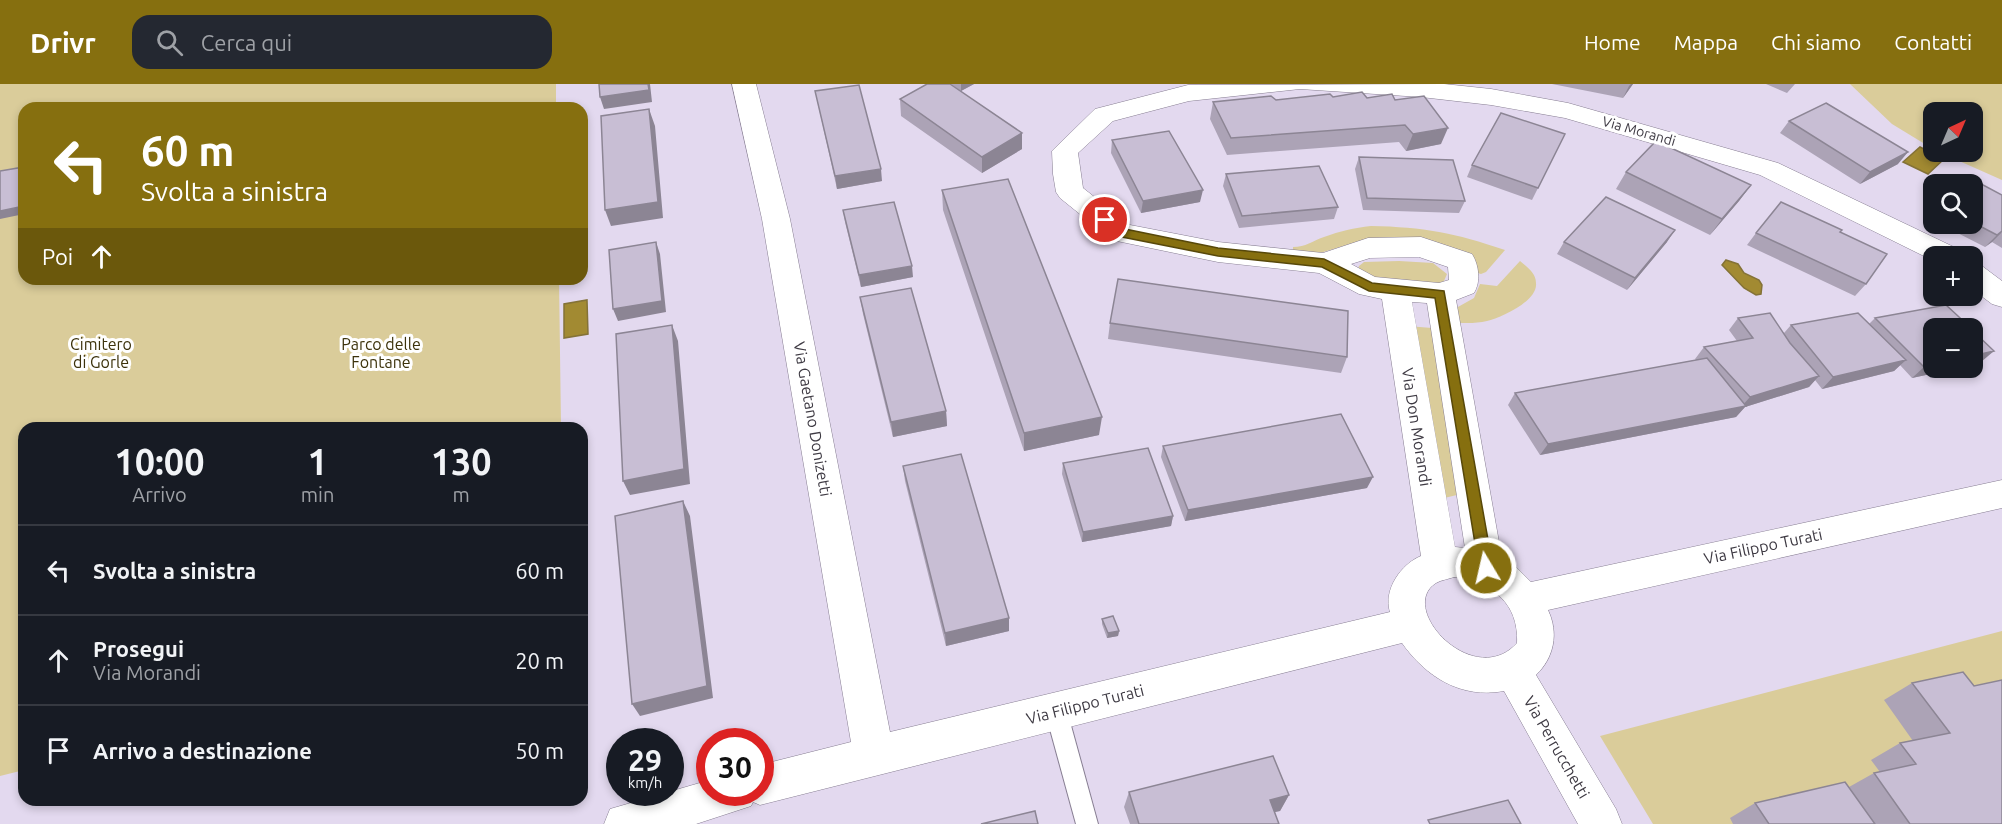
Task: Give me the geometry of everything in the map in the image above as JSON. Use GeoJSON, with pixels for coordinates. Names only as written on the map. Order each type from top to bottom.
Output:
{"type":"FeatureCollection","features":[{"type":"Feature","properties":{"kind":"street","name":"Via Gaetano Donizetti"},"geometry":{"type":"LineString","coordinates":[[744,84],[776,219],[870,733],[871,756]]}},
{"type":"Feature","properties":{"kind":"street"},"geometry":{"type":"LineString","coordinates":[[1292,84],[1188,93],[1104,115],[1065,151],[1065,174],[1070,192],[1122,233],[1218,252],[1324,263],[1369,287],[1440,294],[1464,286],[1462,261],[1421,247],[1368,248],[1324,263]]}},
{"type":"Feature","properties":{"kind":"street","name":"Via Morandi"},"geometry":{"type":"LineString","coordinates":[[1309,84],[1421,89],[1491,97],[1568,111],[1769,169],[1927,246]]}},
{"type":"Feature","properties":{"kind":"street"},"geometry":{"type":"LineString","coordinates":[[1983,281],[2002,296]]}},
{"type":"Feature","properties":{"kind":"street","name":"Via Don Morandi"},"geometry":{"type":"LineString","coordinates":[[1395,290],[1440,563]]}},
{"type":"Feature","properties":{"kind":"street"},"geometry":{"type":"LineString","coordinates":[[1440,294],[1486,568]]}},
{"type":"Feature","properties":{"kind":"street","name":"Via Filippo Turati"},"geometry":{"type":"LineString","coordinates":[[1525,599],[2002,494]]}},
{"type":"Feature","properties":{"kind":"street"},"geometry":{"type":"LineString","coordinates":[[1440,563],[1470,563],[1486,568],[1514,586],[1525,599],[1534,616],[1537,632],[1534,648],[1526,662],[1513,671],[1494,676],[1474,675],[1453,668],[1434,657],[1419,641],[1410,624],[1406,608],[1407,592],[1414,579],[1425,570],[1440,563]]}},
{"type":"Feature","properties":{"kind":"street","name":"Via Filippo Turati"},"geometry":{"type":"LineString","coordinates":[[774,781],[1410,624]]}},
{"type":"Feature","properties":{"kind":"street","name":"Via Perrucchetti"},"geometry":{"type":"LineString","coordinates":[[1513,671],[1601,824]]}},
{"type":"Feature","properties":{"kind":"street"},"geometry":{"type":"LineString","coordinates":[[625,824],[696,804]]}},
{"type":"Feature","properties":{"kind":"lane"},"geometry":{"type":"LineString","coordinates":[[1056,711],[1087,824]]}},
{"type":"Feature","properties":{"kind":"green space"},"geometry":{"type":"Polygon","coordinates":[[[0,84],[556,84],[556,102],[18,102],[18,285],[559,285],[561,422],[18,422],[18,772],[0,776],[0,84]]]}},
{"type":"Feature","properties":{"kind":"green space"},"geometry":{"type":"Polygon","coordinates":[[[1850,84],[2002,84],[2002,180],[1962,162],[1983,162],[1983,102],[1923,102],[1923,143],[1892,124],[1850,84]]]}},
{"type":"Feature","properties":{"kind":"green space"},"geometry":{"type":"Polygon","coordinates":[[[1371,226],[1439,232],[1505,250],[1486,272],[1481,274],[1364,240],[1320,253],[1293,251],[1293,247],[1305,245],[1336,233],[1371,226]]]}},
{"type":"Feature","properties":{"kind":"green space"},"geometry":{"type":"Polygon","coordinates":[[[1520,261],[1531,270],[1536,279],[1535,290],[1525,302],[1518,308],[1487,321],[1449,322],[1449,312],[1474,298],[1480,284],[1497,286],[1520,261]]]}},
{"type":"Feature","properties":{"kind":"green space"},"geometry":{"type":"Polygon","coordinates":[[[1364,262],[1433,263],[1447,274],[1444,281],[1436,285],[1379,280],[1358,270],[1364,262]]]}},
{"type":"Feature","properties":{"kind":"green space"},"geometry":{"type":"Polygon","coordinates":[[[1407,326],[1432,328],[1461,494],[1436,500],[1407,326]]]}},
{"type":"Feature","properties":{"kind":"green space"},"geometry":{"type":"Polygon","coordinates":[[[2002,631],[2002,824],[1653,824],[1600,736],[2002,631]]]}},
{"type":"Feature","properties":{"kind":"shaded area"},"geometry":{"type":"Polygon","coordinates":[[[1920,147],[1923,148],[1923,162],[1941,162],[1928,174],[1903,162],[1920,147]]]}},
{"type":"Feature","properties":{"kind":"shaded area"},"geometry":{"type":"Polygon","coordinates":[[[1726,260],[1738,264],[1744,273],[1759,280],[1762,285],[1761,294],[1756,295],[1744,288],[1722,265],[1726,260]]]}},
{"type":"Feature","properties":{"kind":"shaded area"},"geometry":{"type":"Polygon","coordinates":[[[587,300],[588,334],[564,338],[564,304],[587,300]]]}},
{"type":"Feature","properties":{"kind":"building"},"geometry":{"type":"Polygon","coordinates":[[[599,84],[648,84],[649,90],[600,97],[599,84]]]}},
{"type":"Feature","properties":{"kind":"building"},"geometry":{"type":"Polygon","coordinates":[[[927,84],[950,84],[1022,133],[982,157],[900,99],[927,84]]]}},
{"type":"Feature","properties":{"kind":"building"},"geometry":{"type":"Polygon","coordinates":[[[859,85],[881,169],[835,176],[815,91],[859,85]]]}},
{"type":"Feature","properties":{"kind":"building"},"geometry":{"type":"Polygon","coordinates":[[[1362,92],[1367,98],[1392,94],[1395,100],[1424,96],[1448,128],[1413,134],[1405,125],[1231,138],[1213,102],[1271,96],[1276,100],[1330,94],[1333,97],[1362,92]]]}},
{"type":"Feature","properties":{"kind":"building"},"geometry":{"type":"Polygon","coordinates":[[[1826,103],[1908,152],[1870,172],[1789,121],[1826,103]]]}},
{"type":"Feature","properties":{"kind":"building"},"geometry":{"type":"Polygon","coordinates":[[[649,109],[658,202],[605,210],[601,116],[649,109]]]}},
{"type":"Feature","properties":{"kind":"building"},"geometry":{"type":"Polygon","coordinates":[[[1501,113],[1565,134],[1538,188],[1472,165],[1501,113]]]}},
{"type":"Feature","properties":{"kind":"building"},"geometry":{"type":"Polygon","coordinates":[[[1169,131],[1203,190],[1143,201],[1112,140],[1169,131]]]}},
{"type":"Feature","properties":{"kind":"building"},"geometry":{"type":"Polygon","coordinates":[[[1656,141],[1751,185],[1722,219],[1626,172],[1656,141]]]}},
{"type":"Feature","properties":{"kind":"building"},"geometry":{"type":"Polygon","coordinates":[[[1359,157],[1453,160],[1465,201],[1367,198],[1359,157]]]}},
{"type":"Feature","properties":{"kind":"building"},"geometry":{"type":"Polygon","coordinates":[[[1319,166],[1338,207],[1242,216],[1226,174],[1319,166]]]}},
{"type":"Feature","properties":{"kind":"building"},"geometry":{"type":"Polygon","coordinates":[[[18,168],[18,207],[0,211],[0,171],[18,168]]]}},
{"type":"Feature","properties":{"kind":"building"},"geometry":{"type":"Polygon","coordinates":[[[1008,179],[1102,417],[1024,433],[942,190],[1008,179]]]}},
{"type":"Feature","properties":{"kind":"building"},"geometry":{"type":"Polygon","coordinates":[[[1983,185],[2002,195],[2002,231],[1997,235],[1983,228],[1983,185]]]}},
{"type":"Feature","properties":{"kind":"building"},"geometry":{"type":"Polygon","coordinates":[[[1606,197],[1675,230],[1635,278],[1564,242],[1606,197]]]}},
{"type":"Feature","properties":{"kind":"building"},"geometry":{"type":"Polygon","coordinates":[[[894,202],[912,266],[859,275],[843,210],[894,202]]]}},
{"type":"Feature","properties":{"kind":"building"},"geometry":{"type":"Polygon","coordinates":[[[1781,202],[1887,254],[1866,284],[1756,233],[1781,202]]]}},
{"type":"Feature","properties":{"kind":"building"},"geometry":{"type":"Polygon","coordinates":[[[656,242],[662,301],[613,309],[609,250],[656,242]]]}},
{"type":"Feature","properties":{"kind":"building"},"geometry":{"type":"Polygon","coordinates":[[[1118,279],[1348,311],[1347,357],[1110,323],[1118,279]]]}},
{"type":"Feature","properties":{"kind":"building"},"geometry":{"type":"Polygon","coordinates":[[[911,288],[946,411],[891,422],[860,297],[911,288]]]}},
{"type":"Feature","properties":{"kind":"building"},"geometry":{"type":"Polygon","coordinates":[[[1947,306],[1960,318],[1923,318],[1923,366],[1875,318],[1947,306]]]}},
{"type":"Feature","properties":{"kind":"building"},"geometry":{"type":"Polygon","coordinates":[[[1770,313],[1790,343],[1819,376],[1750,397],[1704,347],[1753,338],[1738,318],[1770,313]]]}},
{"type":"Feature","properties":{"kind":"building"},"geometry":{"type":"Polygon","coordinates":[[[1858,313],[1906,360],[1833,377],[1791,325],[1858,313]]]}},
{"type":"Feature","properties":{"kind":"building"},"geometry":{"type":"Polygon","coordinates":[[[672,325],[684,469],[623,481],[616,334],[672,325]]]}},
{"type":"Feature","properties":{"kind":"building"},"geometry":{"type":"Polygon","coordinates":[[[1983,340],[1994,351],[1983,354],[1983,340]]]}},
{"type":"Feature","properties":{"kind":"building"},"geometry":{"type":"Polygon","coordinates":[[[1707,358],[1746,406],[1548,444],[1515,393],[1707,358]]]}},
{"type":"Feature","properties":{"kind":"building"},"geometry":{"type":"Polygon","coordinates":[[[1341,414],[1373,477],[1188,510],[1163,446],[1341,414]]]}},
{"type":"Feature","properties":{"kind":"building"},"geometry":{"type":"Polygon","coordinates":[[[1148,448],[1173,516],[1083,532],[1063,463],[1148,448]]]}},
{"type":"Feature","properties":{"kind":"building"},"geometry":{"type":"Polygon","coordinates":[[[961,454],[1009,618],[945,633],[903,466],[961,454]]]}},
{"type":"Feature","properties":{"kind":"building"},"geometry":{"type":"Polygon","coordinates":[[[683,501],[707,686],[632,704],[615,516],[683,501]]]}},
{"type":"Feature","properties":{"kind":"building"},"geometry":{"type":"Polygon","coordinates":[[[1113,616],[1119,631],[1108,633],[1102,619],[1113,616]]]}},
{"type":"Feature","properties":{"kind":"building"},"geometry":{"type":"Polygon","coordinates":[[[1963,672],[1974,686],[2002,680],[2002,824],[1910,824],[1874,773],[1916,764],[1900,743],[1950,733],[1912,683],[1963,672]]]}},
{"type":"Feature","properties":{"kind":"building"},"geometry":{"type":"Polygon","coordinates":[[[1273,756],[1289,795],[1270,800],[1279,824],[1139,824],[1129,792],[1273,756]]]}},
{"type":"Feature","properties":{"kind":"building"},"geometry":{"type":"Polygon","coordinates":[[[1845,782],[1875,824],[1769,824],[1755,803],[1845,782]]]}},
{"type":"Feature","properties":{"kind":"building"},"geometry":{"type":"Polygon","coordinates":[[[1508,800],[1521,824],[1430,824],[1428,820],[1508,800]]]}},
{"type":"Feature","properties":{"kind":"building"},"geometry":{"type":"Polygon","coordinates":[[[1035,811],[1038,824],[981,824],[1035,811]]]}},
{"type":"Feature","properties":{"kind":"route"},"geometry":{"type":"LineString","coordinates":[[1105,220],[1122,233],[1218,252],[1324,263],[1369,287],[1440,294],[1486,568]]}},
{"type":"Feature","properties":{"kind":"park label","name":"Cimitero di Gorle"},"geometry":{"type":"Point","coordinates":[101,353]}},
{"type":"Feature","properties":{"kind":"park label","name":"Parco delle Fontane"},"geometry":{"type":"Point","coordinates":[381,353]}}]}
